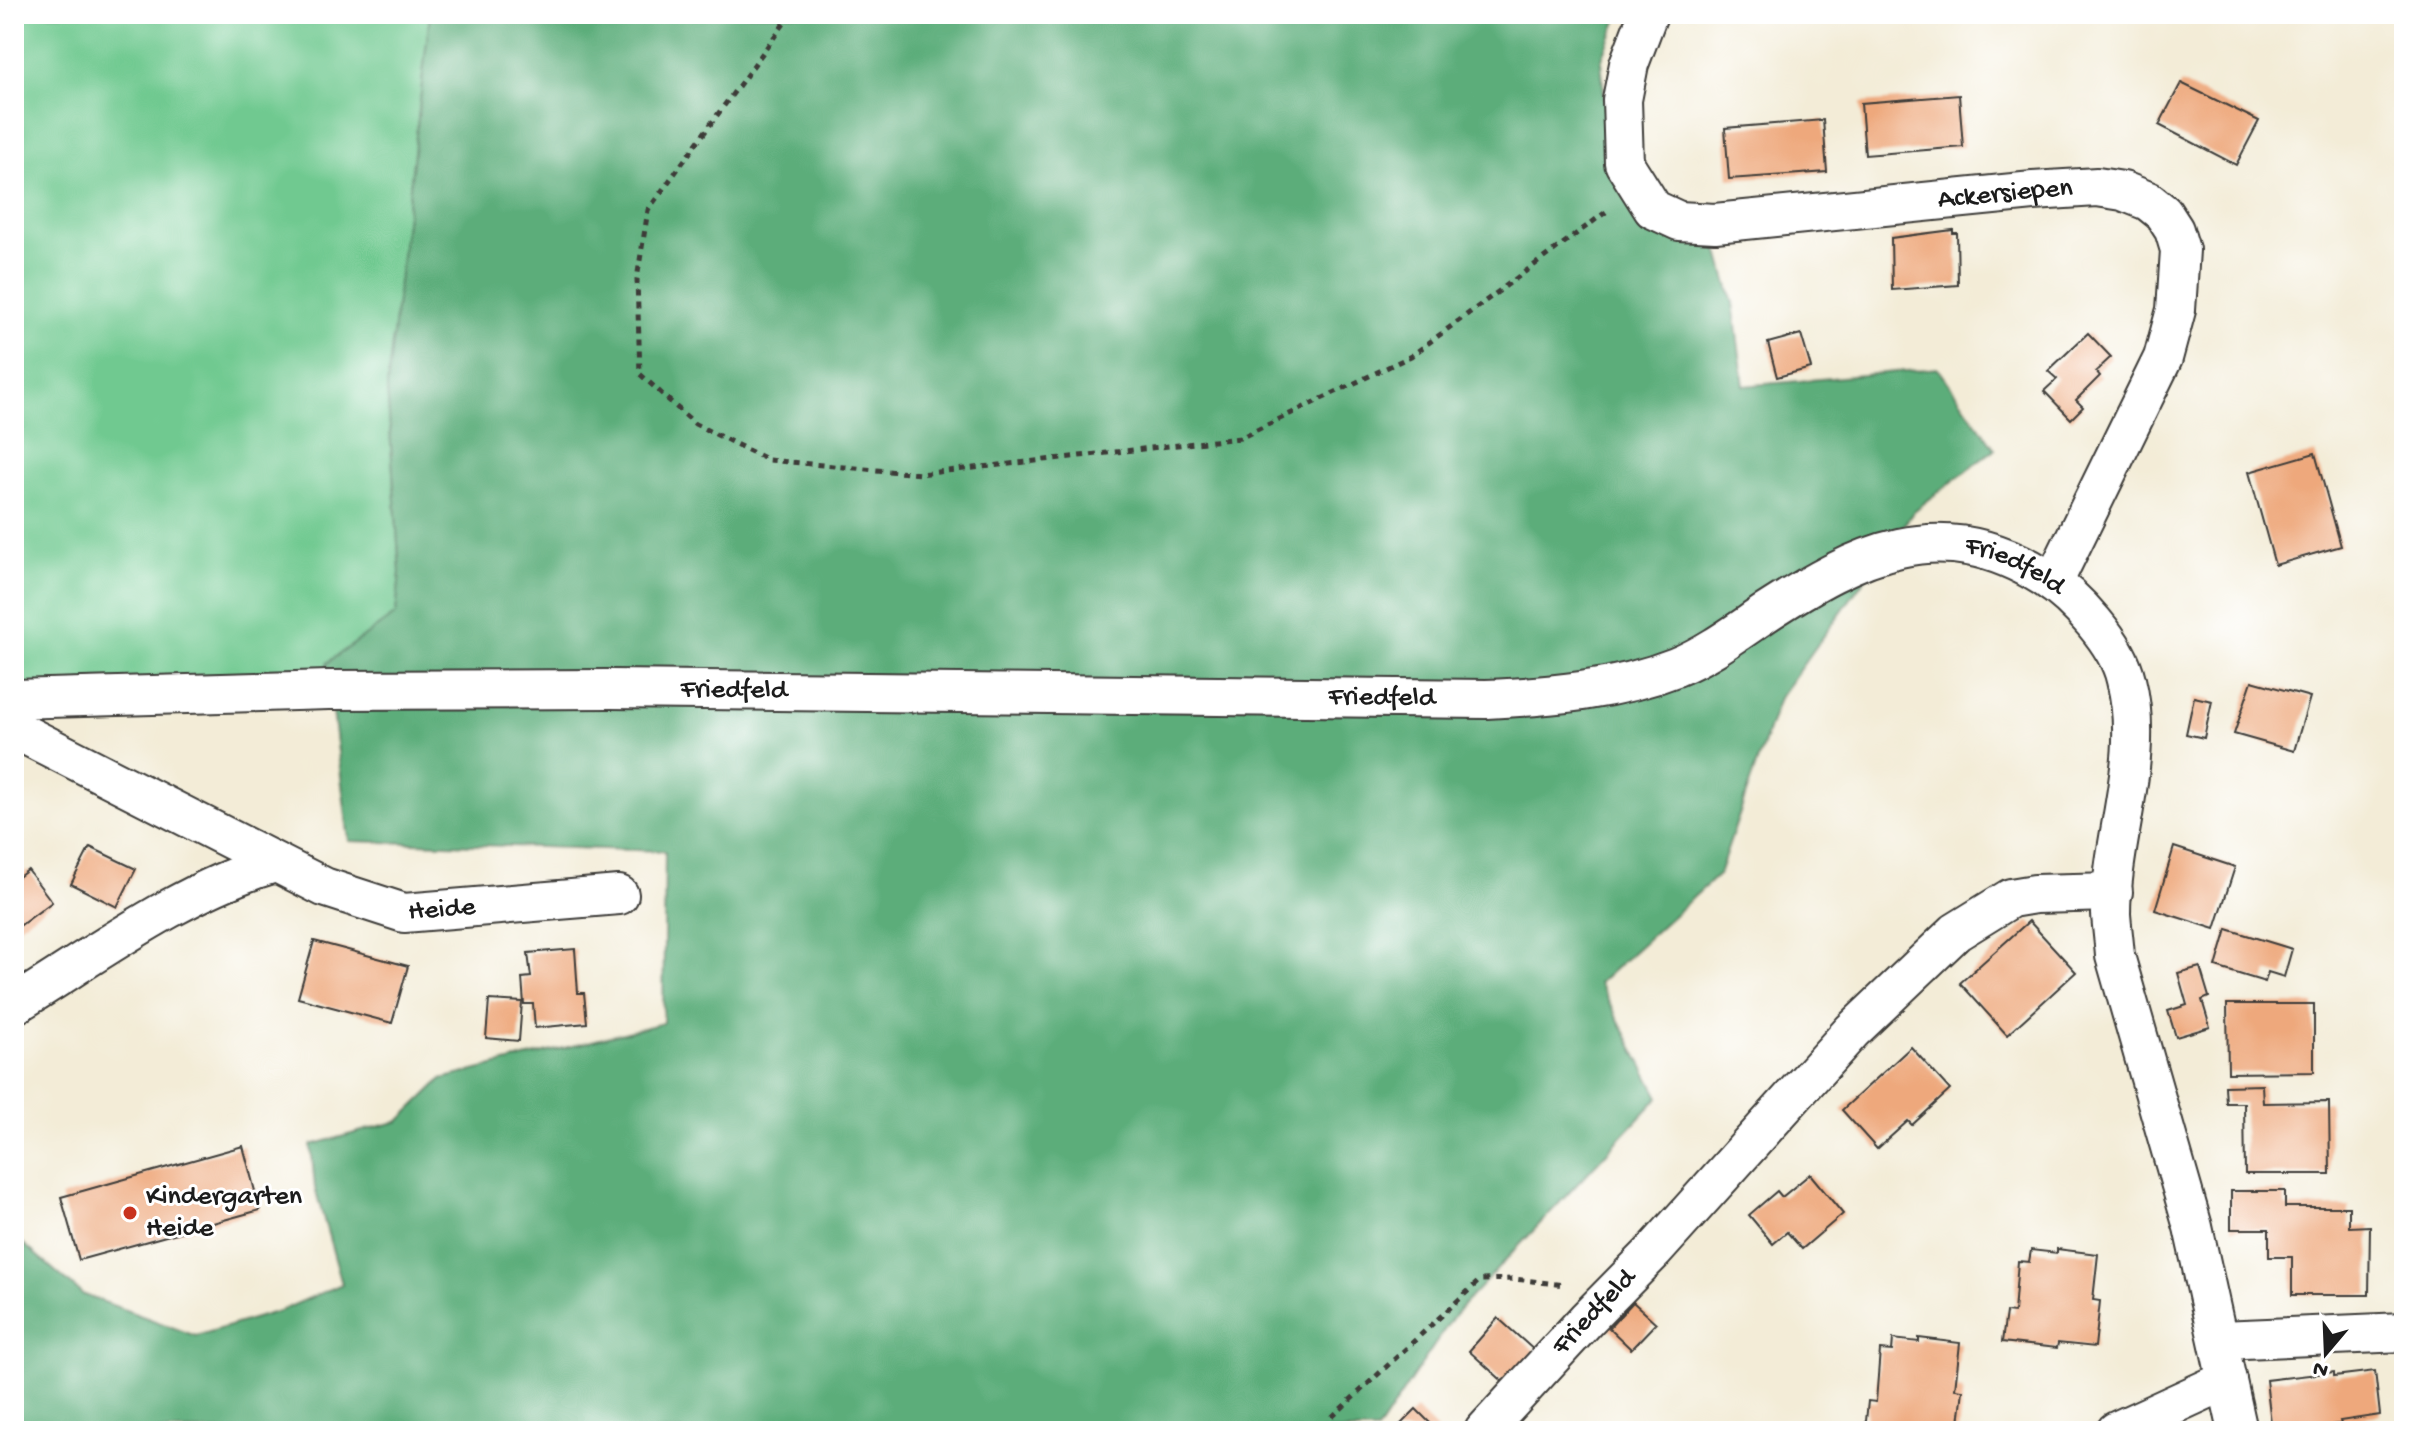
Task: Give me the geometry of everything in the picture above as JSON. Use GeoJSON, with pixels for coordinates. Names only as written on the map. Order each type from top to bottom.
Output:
{"type":"FeatureCollection","features":[{"type":"Feature","properties":{"kind":"street"},"geometry":{"type":"LineString","coordinates":[[1624,163],[1622,100],[1629,64],[1648,14]]}},
{"type":"Feature","properties":{"kind":"street","name":"Ackersiepen"},"geometry":{"type":"LineString","coordinates":[[1624,163],[1653,209],[1679,221],[1715,223],[2097,187],[2136,196],[2163,213],[2174,230],[2180,250],[2176,310],[2163,358],[2053,583]]}},
{"type":"Feature","properties":{"kind":"street","name":"Friedfeld"},"geometry":{"type":"LineString","coordinates":[[14,699],[329,690],[641,689],[1486,699],[1551,696],[1606,688],[1677,666],[1702,655],[1822,579],[1893,548],[1943,544],[1991,551],[2023,564],[2053,583],[2083,609],[2112,650],[2126,677],[2133,717],[2133,763],[2113,892],[2111,914],[2115,956],[2193,1227],[2238,1431]]}},
{"type":"Feature","properties":{"kind":"street","name":"Heide"},"geometry":{"type":"LineString","coordinates":[[14,729],[324,887],[404,913],[619,895]]}},
{"type":"Feature","properties":{"kind":"street"},"geometry":{"type":"LineString","coordinates":[[14,1005],[188,900],[236,874],[275,863]]}},
{"type":"Feature","properties":{"kind":"street","name":"Friedfeld"},"geometry":{"type":"LineString","coordinates":[[1484,1431],[1665,1239],[1852,1031],[1956,932],[2011,898],[2035,894],[2113,892]]}},
{"type":"Feature","properties":{"kind":"street"},"geometry":{"type":"LineString","coordinates":[[2220,1340],[2404,1332]]}},
{"type":"Feature","properties":{"kind":"street"},"geometry":{"type":"LineString","coordinates":[[2116,1431],[2227,1380]]}},
{"type":"Feature","properties":{"kind":"path"},"geometry":{"type":"LineString","coordinates":[[791,14],[648,210],[637,279],[640,374],[695,424],[768,460],[920,474],[1240,438],[1411,356],[1623,199],[1624,163]]}},
{"type":"Feature","properties":{"kind":"path"},"geometry":{"type":"LineString","coordinates":[[1332,1417],[1480,1280],[1515,1279],[1614,1292]]}},
{"type":"Feature","properties":{"kind":"green space"},"geometry":{"type":"Polygon","coordinates":[[[14,14],[430,14],[387,387],[400,572],[396,614],[327,663],[329,690],[14,699],[14,14]]]}},
{"type":"Feature","properties":{"kind":"green space"},"geometry":{"type":"Polygon","coordinates":[[[430,14],[1620,14],[1601,61],[1612,177],[1714,234],[1733,303],[1744,386],[1938,368],[1995,449],[1914,511],[1779,698],[1719,874],[1599,983],[1659,1097],[1455,1314],[1377,1431],[14,1431],[14,1236],[82,1294],[196,1336],[282,1310],[342,1284],[315,1188],[311,1145],[399,1121],[442,1079],[663,1023],[665,851],[349,841],[327,663],[396,614],[400,572],[387,387],[430,14]]]}},
{"type":"Feature","properties":{"kind":"building"},"geometry":{"type":"Polygon","coordinates":[[[2181,83],[2259,121],[2236,165],[2159,125],[2181,83]]]}},
{"type":"Feature","properties":{"kind":"building"},"geometry":{"type":"Polygon","coordinates":[[[1959,95],[1963,147],[1865,155],[1861,103],[1959,95]]]}},
{"type":"Feature","properties":{"kind":"building"},"geometry":{"type":"Polygon","coordinates":[[[1823,120],[1827,172],[1729,179],[1725,128],[1823,120]]]}},
{"type":"Feature","properties":{"kind":"building"},"geometry":{"type":"Polygon","coordinates":[[[1953,230],[1957,233],[1958,285],[1892,290],[1891,238],[1953,230]]]}},
{"type":"Feature","properties":{"kind":"building"},"geometry":{"type":"Polygon","coordinates":[[[2088,333],[2111,357],[2096,371],[2100,376],[2076,400],[2083,407],[2071,419],[2044,391],[2057,379],[2048,371],[2088,333]]]}},
{"type":"Feature","properties":{"kind":"building"},"geometry":{"type":"Polygon","coordinates":[[[1801,334],[1811,368],[1777,377],[1768,343],[1801,334]]]}},
{"type":"Feature","properties":{"kind":"building"},"geometry":{"type":"Polygon","coordinates":[[[2315,453],[2341,546],[2275,565],[2249,472],[2315,453]]]}},
{"type":"Feature","properties":{"kind":"building"},"geometry":{"type":"Polygon","coordinates":[[[2252,681],[2310,697],[2294,751],[2234,734],[2252,681]]]}},
{"type":"Feature","properties":{"kind":"building"},"geometry":{"type":"Polygon","coordinates":[[[2194,697],[2212,701],[2204,738],[2186,734],[2194,697]]]}},
{"type":"Feature","properties":{"kind":"building"},"geometry":{"type":"Polygon","coordinates":[[[90,847],[136,869],[117,907],[71,884],[90,847]]]}},
{"type":"Feature","properties":{"kind":"building"},"geometry":{"type":"Polygon","coordinates":[[[2174,847],[2235,867],[2215,929],[2155,910],[2174,847]]]}},
{"type":"Feature","properties":{"kind":"building"},"geometry":{"type":"Polygon","coordinates":[[[28,870],[52,902],[14,930],[14,877],[16,879],[28,870]]]}},
{"type":"Feature","properties":{"kind":"building"},"geometry":{"type":"Polygon","coordinates":[[[2029,921],[2076,972],[2007,1035],[1960,983],[2029,921]]]}},
{"type":"Feature","properties":{"kind":"building"},"geometry":{"type":"Polygon","coordinates":[[[2227,929],[2292,949],[2284,977],[2268,972],[2265,982],[2216,967],[2227,929]]]}},
{"type":"Feature","properties":{"kind":"building"},"geometry":{"type":"Polygon","coordinates":[[[314,941],[408,966],[392,1023],[298,998],[314,941]]]}},
{"type":"Feature","properties":{"kind":"building"},"geometry":{"type":"Polygon","coordinates":[[[575,949],[578,993],[584,993],[587,1023],[535,1028],[533,1004],[524,1004],[522,978],[531,977],[528,953],[575,949]]]}},
{"type":"Feature","properties":{"kind":"building"},"geometry":{"type":"Polygon","coordinates":[[[2200,967],[2209,997],[2202,1000],[2210,1027],[2176,1037],[2168,1011],[2187,1005],[2178,973],[2200,967]]]}},
{"type":"Feature","properties":{"kind":"building"},"geometry":{"type":"Polygon","coordinates":[[[489,1000],[522,1002],[519,1041],[486,1038],[489,1000]]]}},
{"type":"Feature","properties":{"kind":"building"},"geometry":{"type":"Polygon","coordinates":[[[2227,1004],[2314,1004],[2314,1072],[2228,1073],[2227,1004]]]}},
{"type":"Feature","properties":{"kind":"building"},"geometry":{"type":"Polygon","coordinates":[[[1911,1047],[1950,1090],[1912,1125],[1908,1121],[1877,1149],[1842,1110],[1911,1047]]]}},
{"type":"Feature","properties":{"kind":"building"},"geometry":{"type":"Polygon","coordinates":[[[2262,1085],[2263,1103],[2329,1102],[2330,1174],[2245,1174],[2244,1103],[2226,1103],[2225,1086],[2262,1085]]]}},
{"type":"Feature","properties":{"kind":"building"},"geometry":{"type":"Polygon","coordinates":[[[243,1146],[260,1210],[79,1260],[61,1197],[243,1146]]]}},
{"type":"Feature","properties":{"kind":"building"},"geometry":{"type":"Polygon","coordinates":[[[1810,1174],[1843,1214],[1802,1249],[1787,1232],[1773,1244],[1749,1215],[1777,1191],[1782,1197],[1810,1174]]]}},
{"type":"Feature","properties":{"kind":"building"},"geometry":{"type":"Polygon","coordinates":[[[2231,1191],[2285,1191],[2285,1207],[2349,1207],[2349,1227],[2370,1226],[2369,1295],[2292,1295],[2292,1257],[2269,1257],[2269,1229],[2231,1229],[2231,1191]]]}},
{"type":"Feature","properties":{"kind":"building"},"geometry":{"type":"Polygon","coordinates":[[[2057,1249],[2098,1254],[2093,1300],[2100,1301],[2095,1347],[2058,1343],[2057,1348],[2002,1342],[2006,1312],[2014,1313],[2018,1261],[2029,1262],[2031,1250],[2057,1253],[2057,1249]]]}},
{"type":"Feature","properties":{"kind":"building"},"geometry":{"type":"Polygon","coordinates":[[[1633,1302],[1656,1323],[1631,1349],[1609,1328],[1633,1302]]]}},
{"type":"Feature","properties":{"kind":"building"},"geometry":{"type":"Polygon","coordinates":[[[1498,1318],[1536,1352],[1507,1385],[1469,1351],[1498,1318]]]}},
{"type":"Feature","properties":{"kind":"building"},"geometry":{"type":"Polygon","coordinates":[[[1919,1338],[1960,1343],[1955,1389],[1963,1390],[1958,1431],[1865,1431],[1868,1401],[1876,1402],[1880,1350],[1892,1351],[1893,1339],[1919,1342],[1919,1338]]]}},
{"type":"Feature","properties":{"kind":"building"},"geometry":{"type":"Polygon","coordinates":[[[2375,1371],[2380,1415],[2340,1421],[2341,1424],[2272,1431],[2266,1380],[2375,1371]]]}},
{"type":"Feature","properties":{"kind":"building"},"geometry":{"type":"Polygon","coordinates":[[[1416,1409],[1438,1431],[1394,1431],[1416,1409]]]}},
{"type":"Feature","properties":{"kind":"place","name":"Kindergarten Heide"},"geometry":{"type":"Point","coordinates":[130,1213]}}]}
